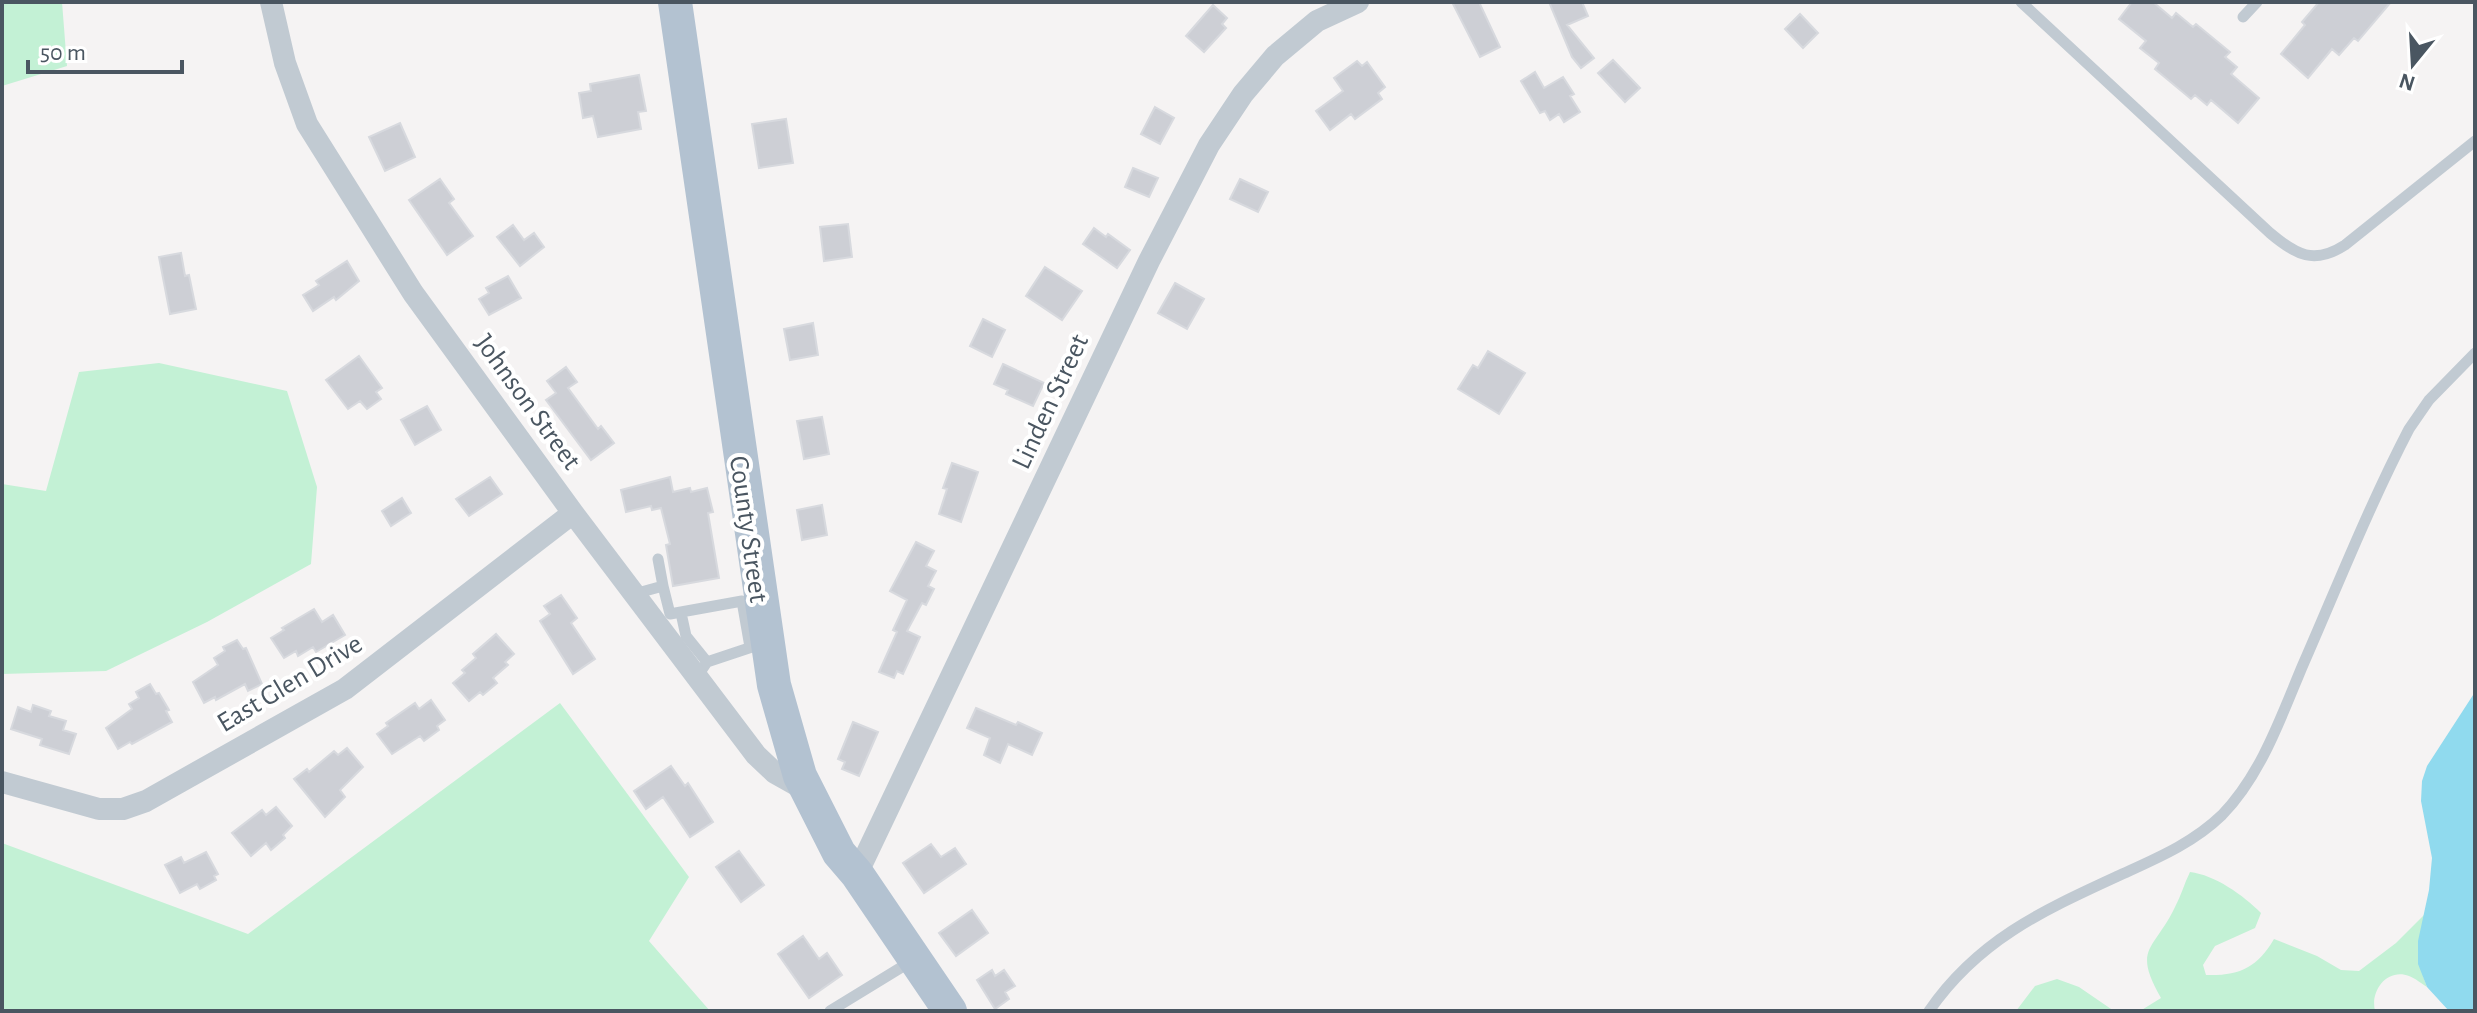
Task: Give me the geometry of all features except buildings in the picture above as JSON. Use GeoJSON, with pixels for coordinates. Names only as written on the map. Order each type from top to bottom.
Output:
{"type":"FeatureCollection","features":[{"type":"Feature","properties":{"kind":"main road","name":"County Street"},"geometry":{"type":"LineString","coordinates":[[675,2],[758,645],[808,792],[839,853],[857,874],[950,1011]]}},
{"type":"Feature","properties":{"kind":"street","name":"Johnson Street"},"geometry":{"type":"LineString","coordinates":[[271,2],[295,94],[322,151],[413,293],[634,594],[702,670],[756,755],[775,773],[808,792]]}},
{"type":"Feature","properties":{"kind":"street","name":"Linden Street"},"geometry":{"type":"LineString","coordinates":[[857,874],[1149,261],[1209,145],[1243,94],[1275,56],[1317,21],[1358,2]]}},
{"type":"Feature","properties":{"kind":"street","name":"East Glen Drive"},"geometry":{"type":"LineString","coordinates":[[2,782],[99,809],[123,809],[146,801],[345,689],[573,513]]}},
{"type":"Feature","properties":{"kind":"lane"},"geometry":{"type":"LineString","coordinates":[[2021,2],[2270,233],[2304,256],[2330,254],[2345,245],[2475,141]]}},
{"type":"Feature","properties":{"kind":"lane"},"geometry":{"type":"LineString","coordinates":[[2243,17],[2257,2]]}},
{"type":"Feature","properties":{"kind":"lane"},"geometry":{"type":"LineString","coordinates":[[1929,1011],[1963,968],[1996,940],[2055,904],[2173,850],[2206,829],[2235,799],[2269,742],[2409,429],[2429,400],[2475,353]]}},
{"type":"Feature","properties":{"kind":"lane"},"geometry":{"type":"LineString","coordinates":[[658,559],[670,614],[742,601],[758,645],[702,670],[686,636],[681,613]]}},
{"type":"Feature","properties":{"kind":"lane"},"geometry":{"type":"LineString","coordinates":[[634,594],[663,586]]}},
{"type":"Feature","properties":{"kind":"lane"},"geometry":{"type":"LineString","coordinates":[[830,1011],[914,959]]}},
{"type":"Feature","properties":{"kind":"green space"},"geometry":{"type":"Polygon","coordinates":[[[2,2],[62,2],[67,66],[2,86],[2,2]]]}},
{"type":"Feature","properties":{"kind":"green space"},"geometry":{"type":"Polygon","coordinates":[[[159,363],[287,391],[317,487],[311,564],[207,622],[106,671],[2,674],[2,484],[46,491],[79,372],[159,363]]]}},
{"type":"Feature","properties":{"kind":"green space"},"geometry":{"type":"Polygon","coordinates":[[[560,703],[689,877],[649,941],[710,1011],[2,1011],[2,843],[248,934],[560,703]]]}},
{"type":"Feature","properties":{"kind":"green space"},"geometry":{"type":"Polygon","coordinates":[[[2190,872],[2228,887],[2261,913],[2255,928],[2215,946],[2203,965],[2206,975],[2228,974],[2246,968],[2261,957],[2274,939],[2317,956],[2341,970],[2359,971],[2396,943],[2425,914],[2419,951],[2427,987],[2401,974],[2387,978],[2375,996],[2375,1011],[2140,1011],[2161,998],[2152,981],[2147,958],[2190,872]]]}},
{"type":"Feature","properties":{"kind":"green space"},"geometry":{"type":"Polygon","coordinates":[[[2057,979],[2079,987],[2114,1011],[2016,1011],[2035,986],[2057,979]]]}},
{"type":"Feature","properties":{"kind":"water"},"geometry":{"type":"Polygon","coordinates":[[[2475,692],[2475,1011],[2449,1011],[2427,987],[2418,964],[2418,941],[2432,858],[2421,801],[2422,781],[2427,766],[2475,692]]]}}]}
